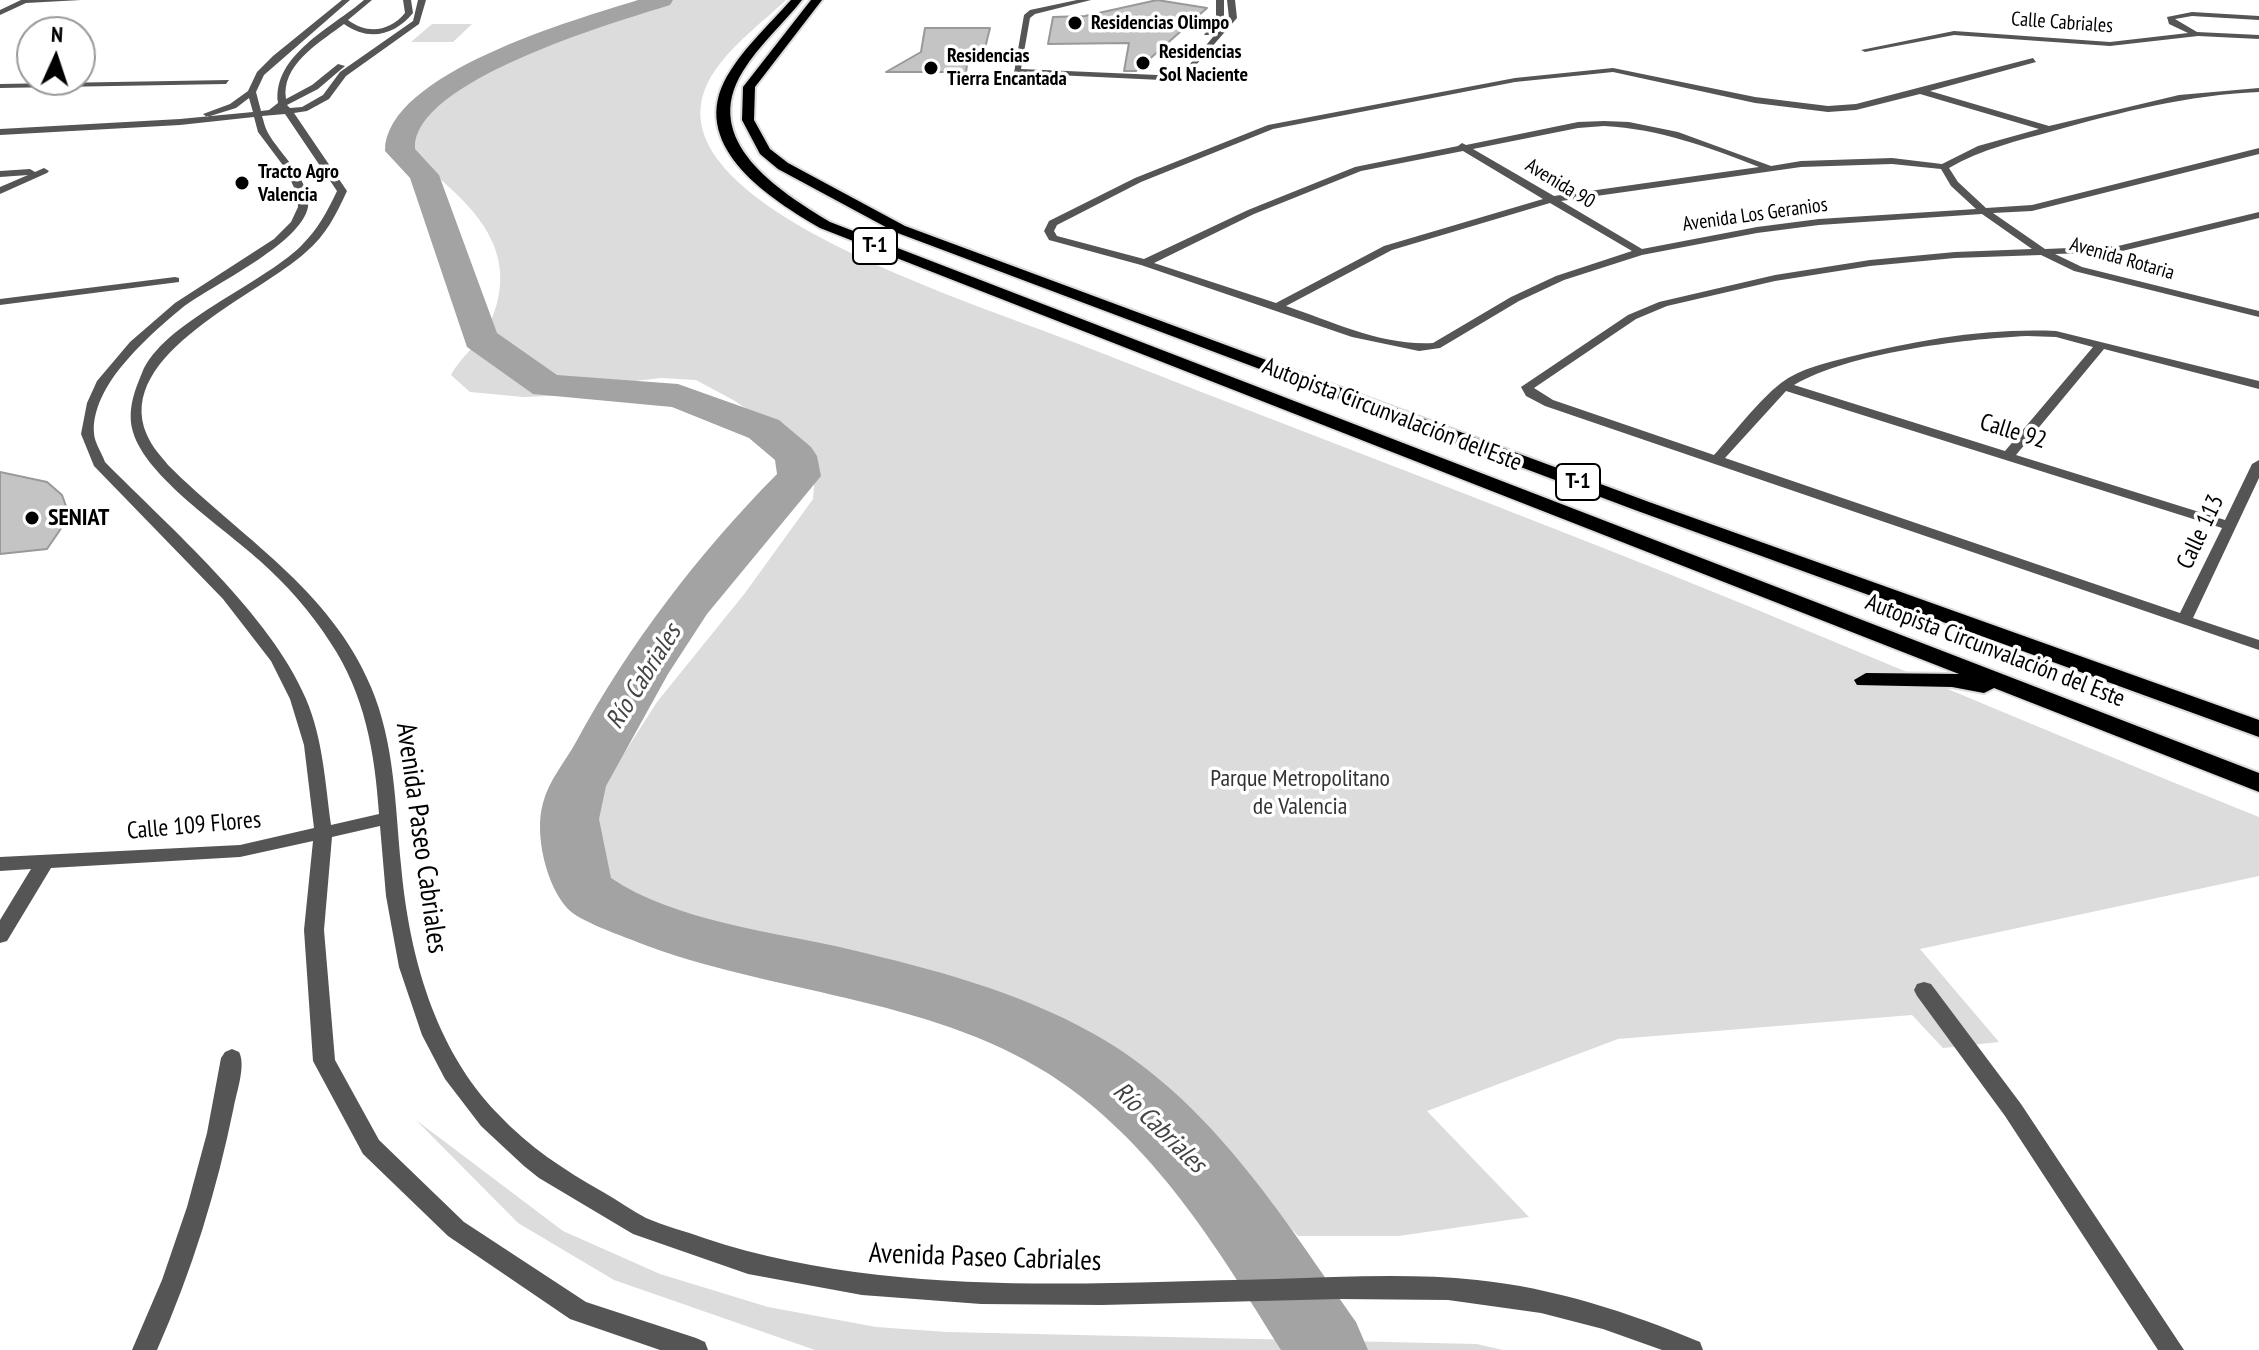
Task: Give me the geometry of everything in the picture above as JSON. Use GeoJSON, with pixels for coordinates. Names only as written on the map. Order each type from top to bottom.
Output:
{"type":"FeatureCollection","features":[{"type":"Feature","properties":{"kind":"highway","name":"Autopista Circunvalación del Este"},"geometry":{"type":"LineString","coordinates":[[797,0],[735,74],[726,92],[723,122],[727,138],[753,174],[825,225],[2259,783]]}},
{"type":"Feature","properties":{"kind":"highway","name":"Autopista Circunvalación del Este"},"geometry":{"type":"LineString","coordinates":[[817,0],[759,69],[749,87],[748,120],[765,151],[813,184],[909,234],[1642,506],[2259,729]]}},
{"type":"Feature","properties":{"kind":"highway"},"geometry":{"type":"LineString","coordinates":[[1863,627],[1889,658],[1887,670],[1866,680],[1952,680],[2022,689]]}},
{"type":"Feature","properties":{"kind":"highway"},"geometry":{"type":"LineString","coordinates":[[2015,639],[2259,714]]}},
{"type":"Feature","properties":{"kind":"street"},"geometry":{"type":"LineString","coordinates":[[0,13],[27,0],[77,0]]}},
{"type":"Feature","properties":{"kind":"street"},"geometry":{"type":"LineString","coordinates":[[180,122],[233,106],[252,92],[260,74],[276,58],[346,0]]}},
{"type":"Feature","properties":{"kind":"street"},"geometry":{"type":"LineString","coordinates":[[287,112],[278,89],[283,74],[368,0]]}},
{"type":"Feature","properties":{"kind":"street"},"geometry":{"type":"LineString","coordinates":[[0,134],[257,119],[287,112],[315,87],[401,24],[409,13],[407,0]]}},
{"type":"Feature","properties":{"kind":"street"},"geometry":{"type":"LineString","coordinates":[[0,134],[257,119],[311,107],[326,97],[343,74],[416,22],[422,0]]}},
{"type":"Feature","properties":{"kind":"street"},"geometry":{"type":"LineString","coordinates":[[1087,0],[1049,8],[1027,17],[1017,71],[1170,75],[1182,79],[1233,18],[1231,0]]}},
{"type":"Feature","properties":{"kind":"street"},"geometry":{"type":"LineString","coordinates":[[1191,51],[1220,18],[1220,0]]}},
{"type":"Feature","properties":{"kind":"street"},"geometry":{"type":"LineString","coordinates":[[2198,34],[2172,22],[2171,17],[2192,14],[2259,18]]}},
{"type":"Feature","properties":{"kind":"street"},"geometry":{"type":"LineString","coordinates":[[345,21],[361,32],[383,31],[401,24]]}},
{"type":"Feature","properties":{"kind":"street","name":"Calle Cabriales"},"geometry":{"type":"LineString","coordinates":[[1865,50],[1954,33],[2110,44],[2198,34],[2259,37]]}},
{"type":"Feature","properties":{"kind":"street"},"geometry":{"type":"LineString","coordinates":[[1922,91],[2033,60]]}},
{"type":"Feature","properties":{"kind":"street","name":"Avenida Los Geranios"},"geometry":{"type":"LineString","coordinates":[[1922,91],[1856,107],[1828,109],[1755,100],[1613,70],[1590,70],[1469,88],[1271,127],[1138,180],[1053,223],[1049,231],[1053,238],[1145,263],[1376,338],[1425,348],[1436,346],[1515,299],[1560,278],[1640,252],[1819,222],[1986,213],[2068,202],[2259,151]]}},
{"type":"Feature","properties":{"kind":"street"},"geometry":{"type":"LineString","coordinates":[[0,86],[226,82]]}},
{"type":"Feature","properties":{"kind":"street"},"geometry":{"type":"LineString","coordinates":[[1277,307],[1388,248],[1549,200],[1767,167],[1892,161],[1944,167],[1971,149],[2187,94],[2259,90]]}},
{"type":"Feature","properties":{"kind":"street"},"geometry":{"type":"LineString","coordinates":[[1922,91],[2050,129]]}},
{"type":"Feature","properties":{"kind":"street"},"geometry":{"type":"LineString","coordinates":[[252,92],[257,119],[302,194],[303,207],[278,241],[179,305],[134,344],[103,381],[93,403],[87,434],[99,463],[228,596],[278,660],[298,699],[312,745],[323,832],[314,930],[324,1061],[371,1147],[456,1229],[579,1311],[696,1350]]}},
{"type":"Feature","properties":{"kind":"street","name":"Avenida Paseo Cabriales"},"geometry":{"type":"LineString","coordinates":[[287,112],[342,191],[337,213],[319,236],[290,260],[198,321],[159,357],[138,392],[138,431],[157,461],[279,570],[335,637],[360,679],[379,731],[393,875],[412,984],[445,1061],[502,1137],[584,1200],[675,1241],[779,1273],[896,1290],[1015,1293],[1452,1289],[1541,1302],[1651,1332],[1691,1350]]}},
{"type":"Feature","properties":{"kind":"street"},"geometry":{"type":"LineString","coordinates":[[1145,263],[1251,212],[1358,169],[1578,125],[1634,123],[1680,132],[1767,167]]}},
{"type":"Feature","properties":{"kind":"street","name":"Avenida 90"},"geometry":{"type":"LineString","coordinates":[[1462,146],[1640,252]]}},
{"type":"Feature","properties":{"kind":"street","name":"Avenida Rotaria"},"geometry":{"type":"LineString","coordinates":[[1944,167],[1954,184],[1986,213],[2046,254],[2078,269],[2259,314]]}},
{"type":"Feature","properties":{"kind":"street"},"geometry":{"type":"LineString","coordinates":[[0,174],[44,171],[0,191]]}},
{"type":"Feature","properties":{"kind":"street"},"geometry":{"type":"LineString","coordinates":[[2259,215],[2118,249],[1955,255],[1870,263],[1775,278],[1663,304],[1632,317],[1527,387],[1530,393],[1549,403],[2259,645]]}},
{"type":"Feature","properties":{"kind":"street"},"geometry":{"type":"LineString","coordinates":[[0,302],[175,280]]}},
{"type":"Feature","properties":{"kind":"street"},"geometry":{"type":"LineString","coordinates":[[1716,460],[1784,386],[1808,372],[1834,364],[1983,335],[2022,331],[2102,344],[2259,385]]}},
{"type":"Feature","properties":{"kind":"street"},"geometry":{"type":"LineString","coordinates":[[2010,454],[2102,344]]}},
{"type":"Feature","properties":{"kind":"street","name":"Calle 92"},"geometry":{"type":"LineString","coordinates":[[1784,386],[2010,454],[2227,525]]}},
{"type":"Feature","properties":{"kind":"street","name":"Calle 113"},"geometry":{"type":"LineString","coordinates":[[2185,619],[2227,525],[2259,464]]}},
{"type":"Feature","properties":{"kind":"street","name":"Calle 109 Flores"},"geometry":{"type":"LineString","coordinates":[[0,864],[240,851],[389,818]]}},
{"type":"Feature","properties":{"kind":"street"},"geometry":{"type":"LineString","coordinates":[[0,936],[45,862]]}},
{"type":"Feature","properties":{"kind":"street"},"geometry":{"type":"LineString","coordinates":[[1924,990],[2013,1110],[2172,1350]]}},
{"type":"Feature","properties":{"kind":"street"},"geometry":{"type":"LineString","coordinates":[[144,1350],[198,1212],[222,1124],[232,1058]]}},
{"type":"Feature","properties":{"kind":"green space","name":"Parque Metropolitano de Valencia"},"geometry":{"type":"Polygon","coordinates":[[[665,0],[786,0],[748,34],[715,70],[705,90],[700,112],[704,135],[718,160],[747,190],[786,218],[832,244],[936,290],[1663,572],[2259,817],[2259,876],[1920,949],[1999,1042],[1943,1048],[1912,1015],[1618,1039],[1427,1111],[1529,1217],[1399,1236],[1298,1236],[1265,1200],[1180,1124],[1096,1063],[959,1010],[791,959],[662,933],[599,894],[587,811],[657,702],[745,593],[813,499],[815,473],[785,436],[735,401],[696,380],[661,378],[609,384],[575,395],[523,397],[470,392],[451,375],[491,321],[499,293],[500,267],[482,223],[466,203],[406,150],[406,135],[417,112],[434,98],[495,61],[550,37],[665,0]]]}},
{"type":"Feature","properties":{"kind":"green space"},"geometry":{"type":"Polygon","coordinates":[[[432,24],[472,24],[453,42],[411,42],[432,24]]]}},
{"type":"Feature","properties":{"kind":"green space"},"geometry":{"type":"Polygon","coordinates":[[[416,1120],[563,1231],[660,1274],[768,1307],[876,1327],[947,1332],[1477,1344],[1503,1350],[815,1350],[614,1280],[518,1223],[416,1120]]]}},
{"type":"Feature","properties":{"kind":"building"},"geometry":{"type":"Polygon","coordinates":[[[1157,0],[1207,8],[1136,71],[1124,71],[1129,43],[1048,44],[1053,17],[1085,16],[1157,0]]]}},
{"type":"Feature","properties":{"kind":"building"},"geometry":{"type":"Polygon","coordinates":[[[925,28],[990,28],[985,48],[968,58],[966,72],[886,72],[921,52],[925,28]]]}},
{"type":"Feature","properties":{"kind":"building","name":"SENIAT"},"geometry":{"type":"Polygon","coordinates":[[[0,472],[47,482],[62,495],[67,509],[62,527],[47,549],[0,554],[0,472]]]}},
{"type":"Feature","properties":{"kind":"waterway","name":"Río Cabriales"},"geometry":{"type":"LineString","coordinates":[[662,0],[559,34],[478,69],[443,89],[417,111],[400,137],[400,151],[424,175],[480,339],[547,386],[678,396],[764,429],[796,456],[799,476],[742,538],[689,604],[620,710],[578,786],[571,802],[570,819],[574,852],[584,885],[596,898],[676,932],[951,1003],[1027,1031],[1073,1055],[1115,1084],[1186,1150],[1245,1226],[1327,1350]]}},
{"type":"Feature","properties":{"kind":"place","name":"Residencias Olimpo"},"geometry":{"type":"Point","coordinates":[1075,23]}},
{"type":"Feature","properties":{"kind":"place","name":"Residencias Sol Naciente"},"geometry":{"type":"Point","coordinates":[1143,63]}},
{"type":"Feature","properties":{"kind":"place","name":"Residencias Tierra Encantada"},"geometry":{"type":"Point","coordinates":[931,68]}},
{"type":"Feature","properties":{"kind":"place","name":"Tracto Agro Valencia"},"geometry":{"type":"Point","coordinates":[242,183]}},
{"type":"Feature","properties":{"kind":"place","name":"SENIAT"},"geometry":{"type":"Point","coordinates":[32,518]}}]}
